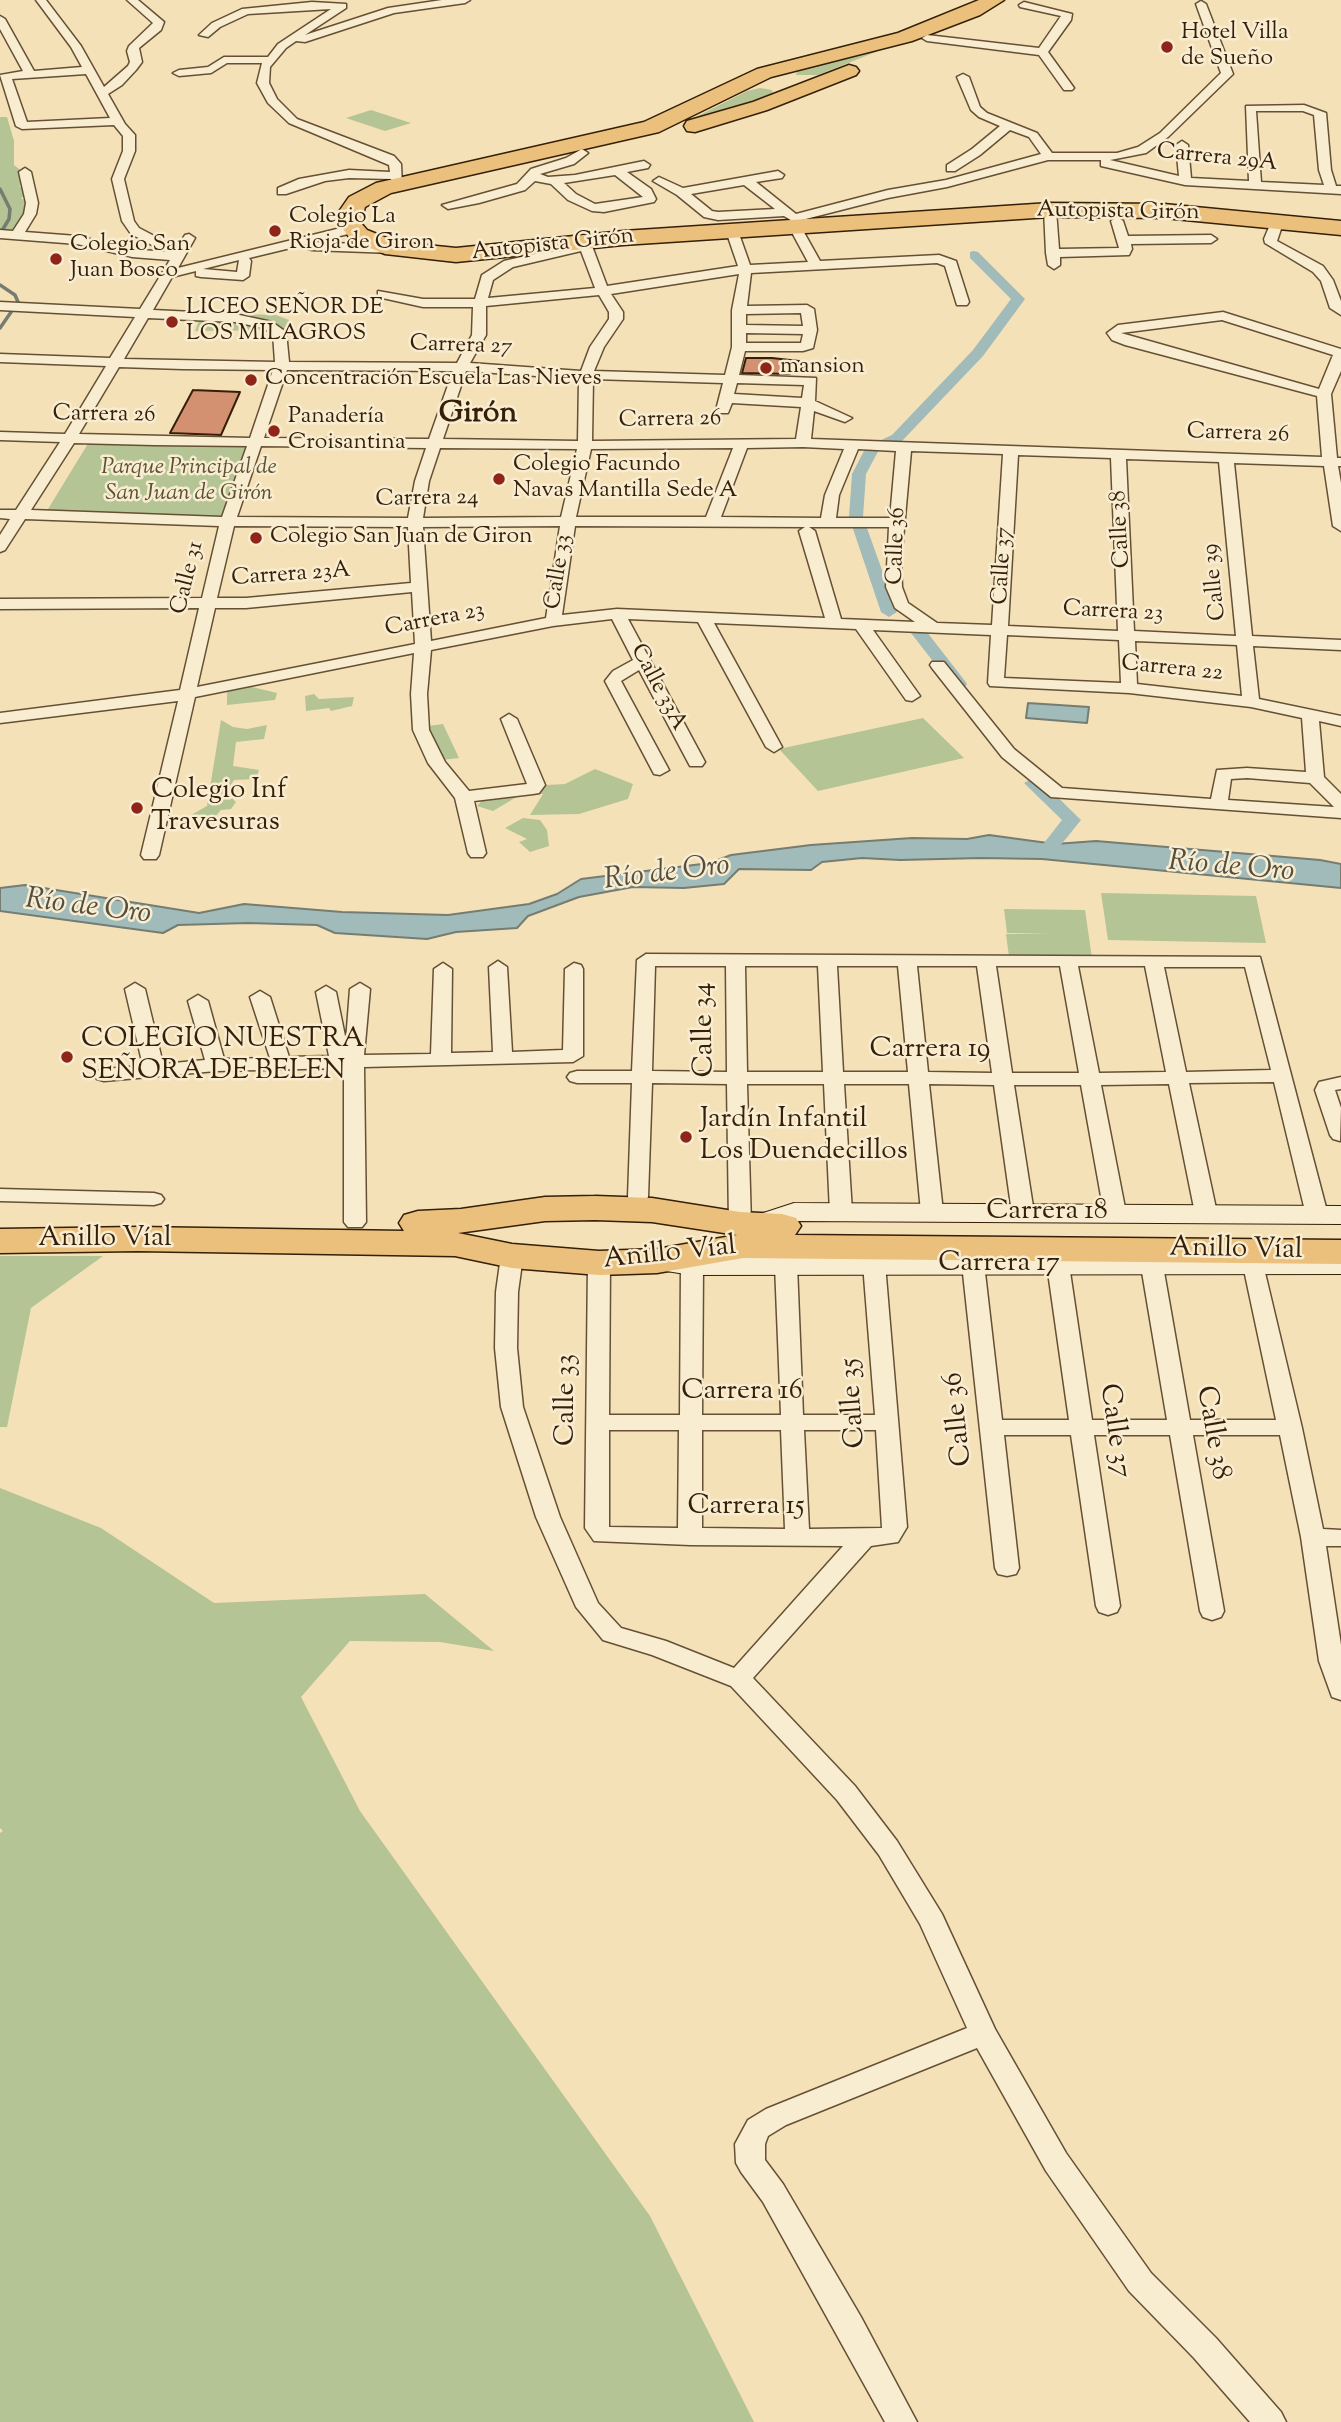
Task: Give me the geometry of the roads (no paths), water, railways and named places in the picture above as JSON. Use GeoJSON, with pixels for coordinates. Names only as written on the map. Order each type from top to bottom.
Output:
{"type":"FeatureCollection","features":[{"type":"Feature","properties":{"kind":"highway"},"geometry":{"type":"LineString","coordinates":[[651,127],[764,73],[933,27],[994,0]]}},
{"type":"Feature","properties":{"kind":"highway"},"geometry":{"type":"LineString","coordinates":[[884,42],[872,48],[798,67],[789,72],[797,77],[818,77],[1017,2]]}},
{"type":"Feature","properties":{"kind":"highway","name":"Autopista Girón"},"geometry":{"type":"LineString","coordinates":[[919,41],[760,106],[722,118],[582,153],[396,192],[374,202],[368,208],[367,223],[375,232],[400,243],[451,249],[499,246],[604,232],[1008,205],[1119,202],[1210,206],[1341,219]]}},
{"type":"Feature","properties":{"kind":"highway"},"geometry":{"type":"LineString","coordinates":[[353,229],[349,216],[357,202],[397,180],[675,122],[742,88],[765,85],[779,90],[774,96],[722,118]]}},
{"type":"Feature","properties":{"kind":"highway","name":"Autopista Girón"},"geometry":{"type":"LineString","coordinates":[[353,229],[359,235],[393,249],[436,255],[476,255],[623,238],[732,230],[792,219],[1050,210],[1154,210],[1341,228]]}},
{"type":"Feature","properties":{"kind":"highway"},"geometry":{"type":"LineString","coordinates":[[645,1203],[617,1225],[613,1234],[614,1243],[621,1251],[665,1263]]}},
{"type":"Feature","properties":{"kind":"highway","name":"Anillo Víal"},"geometry":{"type":"LineString","coordinates":[[0,1219],[461,1221],[545,1209],[645,1203],[748,1224],[1333,1220]]}},
{"type":"Feature","properties":{"kind":"highway"},"geometry":{"type":"LineString","coordinates":[[528,1259],[565,1248],[570,1239],[566,1222],[545,1209]]}},
{"type":"Feature","properties":{"kind":"highway","name":"Anillo Víal"},"geometry":{"type":"LineString","coordinates":[[0,1241],[138,1239],[456,1244],[528,1259],[599,1264],[665,1263],[743,1246],[1341,1252]]}},
{"type":"Feature","properties":{"kind":"street"},"geometry":{"type":"LineString","coordinates":[[41,0],[76,46],[129,135],[130,151],[118,179],[128,221],[135,231],[178,255]]}},
{"type":"Feature","properties":{"kind":"street"},"geometry":{"type":"LineString","coordinates":[[102,93],[118,83],[132,68],[136,62],[132,51],[134,46],[158,28],[159,22],[132,0]]}},
{"type":"Feature","properties":{"kind":"street"},"geometry":{"type":"LineString","coordinates":[[289,40],[326,34],[392,10],[465,0]]}},
{"type":"Feature","properties":{"kind":"street"},"geometry":{"type":"LineString","coordinates":[[1017,2],[1063,11],[1068,15],[1042,52]]}},
{"type":"Feature","properties":{"kind":"street"},"geometry":{"type":"LineString","coordinates":[[659,181],[681,192],[708,214],[792,219],[1048,156],[1089,159],[1126,156],[1142,150],[1164,135],[1227,74],[1201,4]]}},
{"type":"Feature","properties":{"kind":"street"},"geometry":{"type":"LineString","coordinates":[[204,35],[244,6],[342,6],[289,40],[269,60],[262,75],[263,83],[281,111],[309,129],[390,159],[395,164],[397,180],[349,174],[303,182],[282,191]]}},
{"type":"Feature","properties":{"kind":"street"},"geometry":{"type":"LineString","coordinates":[[0,19],[30,74]]}},
{"type":"Feature","properties":{"kind":"street"},"geometry":{"type":"LineString","coordinates":[[919,41],[1042,52],[1068,88]]}},
{"type":"Feature","properties":{"kind":"street"},"geometry":{"type":"LineString","coordinates":[[179,73],[211,70],[224,60],[269,60]]}},
{"type":"Feature","properties":{"kind":"street"},"geometry":{"type":"LineString","coordinates":[[89,70],[5,76],[22,126],[119,121]]}},
{"type":"Feature","properties":{"kind":"street"},"geometry":{"type":"LineString","coordinates":[[963,77],[975,108],[983,115],[1033,135],[1048,156]]}},
{"type":"Feature","properties":{"kind":"street"},"geometry":{"type":"LineString","coordinates":[[1255,185],[1250,108],[1304,108],[1320,113],[1325,170],[1336,190]]}},
{"type":"Feature","properties":{"kind":"street"},"geometry":{"type":"LineString","coordinates":[[951,168],[976,152],[1007,126]]}},
{"type":"Feature","properties":{"kind":"street"},"geometry":{"type":"LineString","coordinates":[[1182,145],[1185,181]]}},
{"type":"Feature","properties":{"kind":"street"},"geometry":{"type":"LineString","coordinates":[[447,205],[521,187],[535,172],[570,161],[582,153]]}},
{"type":"Feature","properties":{"kind":"street","name":"Carrera 29A"},"geometry":{"type":"LineString","coordinates":[[1089,159],[1185,181],[1336,190]]}},
{"type":"Feature","properties":{"kind":"street"},"geometry":{"type":"LineString","coordinates":[[533,176],[555,181],[644,165]]}},
{"type":"Feature","properties":{"kind":"street"},"geometry":{"type":"LineString","coordinates":[[555,181],[572,197],[592,207],[604,208],[650,199],[647,192],[616,170]]}},
{"type":"Feature","properties":{"kind":"street"},"geometry":{"type":"LineString","coordinates":[[10,235],[30,214],[33,203],[25,172]]}},
{"type":"Feature","properties":{"kind":"street"},"geometry":{"type":"LineString","coordinates":[[681,192],[778,175]]}},
{"type":"Feature","properties":{"kind":"street"},"geometry":{"type":"LineString","coordinates":[[747,181],[792,219],[816,265]]}},
{"type":"Feature","properties":{"kind":"street"},"geometry":{"type":"LineString","coordinates":[[1050,210],[1053,259],[1117,253],[1126,249],[1117,221]]}},
{"type":"Feature","properties":{"kind":"street"},"geometry":{"type":"LineString","coordinates":[[1278,220],[1270,239],[1271,243],[1318,269],[1336,293],[1341,311]]}},
{"type":"Feature","properties":{"kind":"street"},"geometry":{"type":"LineString","coordinates":[[174,273],[353,229]]}},
{"type":"Feature","properties":{"kind":"street"},"geometry":{"type":"LineString","coordinates":[[732,230],[746,269],[739,310],[738,347],[724,404],[808,403],[844,413],[811,384]]}},
{"type":"Feature","properties":{"kind":"street"},"geometry":{"type":"LineString","coordinates":[[10,235],[77,240],[132,253],[178,255]]}},
{"type":"Feature","properties":{"kind":"street"},"geometry":{"type":"LineString","coordinates":[[0,547],[146,311],[174,273],[178,255],[189,238]]}},
{"type":"Feature","properties":{"kind":"street"},"geometry":{"type":"LineString","coordinates":[[477,853],[464,796],[437,763],[421,730],[419,694],[423,647],[417,587],[415,523],[422,481],[461,367],[479,335],[482,316],[480,303],[487,278],[509,264],[623,238]]}},
{"type":"Feature","properties":{"kind":"street"},"geometry":{"type":"LineString","coordinates":[[1123,240],[1211,239]]}},
{"type":"Feature","properties":{"kind":"street"},"geometry":{"type":"LineString","coordinates":[[289,246],[393,249]]}},
{"type":"Feature","properties":{"kind":"street","name":"Calle 33"},"geometry":{"type":"LineString","coordinates":[[553,621],[568,521],[585,445],[586,375],[597,347],[616,319],[616,312],[603,291],[586,246]]}},
{"type":"Feature","properties":{"kind":"street"},"geometry":{"type":"LineString","coordinates":[[383,294],[423,303],[480,303],[603,291],[746,269],[945,260],[951,264],[962,302]]}},
{"type":"Feature","properties":{"kind":"street"},"geometry":{"type":"LineString","coordinates":[[174,273],[243,276],[245,261]]}},
{"type":"Feature","properties":{"kind":"street"},"geometry":{"type":"LineString","coordinates":[[5,306],[146,311]]}},
{"type":"Feature","properties":{"kind":"street"},"geometry":{"type":"LineString","coordinates":[[738,347],[803,347],[808,345],[810,330],[807,309],[739,310]]}},
{"type":"Feature","properties":{"kind":"street","name":"Calle 31"},"geometry":{"type":"LineString","coordinates":[[146,311],[223,316],[267,325],[280,333],[282,365],[226,523],[150,855]]}},
{"type":"Feature","properties":{"kind":"street"},"geometry":{"type":"LineString","coordinates":[[1324,394],[1130,342],[1116,337],[1114,333],[1118,329],[1223,316],[1339,353],[1340,358],[1324,394],[1335,461],[1341,526]]}},
{"type":"Feature","properties":{"kind":"street"},"geometry":{"type":"LineString","coordinates":[[740,329],[810,330]]}},
{"type":"Feature","properties":{"kind":"street","name":"Carrera 27"},"geometry":{"type":"LineString","coordinates":[[0,358],[115,363],[461,367],[586,375],[793,381],[811,384]]}},
{"type":"Feature","properties":{"kind":"street"},"geometry":{"type":"LineString","coordinates":[[803,443],[811,384]]}},
{"type":"Feature","properties":{"kind":"street","name":"Carrera 26"},"geometry":{"type":"LineString","coordinates":[[0,436],[585,445],[803,443],[1335,461]]}},
{"type":"Feature","properties":{"kind":"street"},"geometry":{"type":"LineString","coordinates":[[712,521],[741,442]]}},
{"type":"Feature","properties":{"kind":"street"},"geometry":{"type":"LineString","coordinates":[[828,522],[832,495],[853,444]]}},
{"type":"Feature","properties":{"kind":"street","name":"Calle 36"},"geometry":{"type":"LineString","coordinates":[[904,445],[894,523],[893,577],[901,605],[915,617],[935,627]]}},
{"type":"Feature","properties":{"kind":"street","name":"Calle 37"},"geometry":{"type":"LineString","coordinates":[[996,683],[1011,449]]}},
{"type":"Feature","properties":{"kind":"street","name":"Calle 38"},"geometry":{"type":"LineString","coordinates":[[1118,453],[1129,688]]}},
{"type":"Feature","properties":{"kind":"street","name":"Calle 39"},"geometry":{"type":"LineString","coordinates":[[1226,457],[1251,702]]}},
{"type":"Feature","properties":{"kind":"street","name":"Carrera 24"},"geometry":{"type":"LineString","coordinates":[[0,514],[226,523],[894,523]]}},
{"type":"Feature","properties":{"kind":"street"},"geometry":{"type":"LineString","coordinates":[[807,531],[834,622]]}},
{"type":"Feature","properties":{"kind":"street","name":"Carrera 23A"},"geometry":{"type":"LineString","coordinates":[[0,604],[206,604],[298,600],[417,587]]}},
{"type":"Feature","properties":{"kind":"street"},"geometry":{"type":"LineString","coordinates":[[883,624],[895,615],[901,605]]}},
{"type":"Feature","properties":{"kind":"street","name":"Carrera 23"},"geometry":{"type":"LineString","coordinates":[[0,718],[185,695],[553,621],[617,614],[1341,645]]}},
{"type":"Feature","properties":{"kind":"street","name":"Calle 33A"},"geometry":{"type":"LineString","coordinates":[[617,614],[696,762]]}},
{"type":"Feature","properties":{"kind":"street"},"geometry":{"type":"LineString","coordinates":[[702,617],[774,747]]}},
{"type":"Feature","properties":{"kind":"street"},"geometry":{"type":"LineString","coordinates":[[860,623],[912,696]]}},
{"type":"Feature","properties":{"kind":"street"},"geometry":{"type":"LineString","coordinates":[[643,662],[619,674],[613,681],[660,770]]}},
{"type":"Feature","properties":{"kind":"street"},"geometry":{"type":"LineString","coordinates":[[938,664],[1008,753],[1057,793],[1341,813]]}},
{"type":"Feature","properties":{"kind":"street","name":"Carrera 22"},"geometry":{"type":"LineString","coordinates":[[996,683],[1129,688],[1251,702],[1341,722]]}},
{"type":"Feature","properties":{"kind":"street"},"geometry":{"type":"LineString","coordinates":[[1310,715],[1315,778],[1341,804]]}},
{"type":"Feature","properties":{"kind":"street"},"geometry":{"type":"LineString","coordinates":[[464,796],[533,789],[536,785],[509,719]]}},
{"type":"Feature","properties":{"kind":"street"},"geometry":{"type":"LineString","coordinates":[[1219,804],[1223,774],[1315,778]]}},
{"type":"Feature","properties":{"kind":"street"},"geometry":{"type":"LineString","coordinates":[[645,1203],[643,1077],[646,960],[1253,961],[1282,1076],[1333,1220]]}},
{"type":"Feature","properties":{"kind":"street","name":"Calle 34"},"geometry":{"type":"LineString","coordinates":[[735,961],[737,1077],[748,1224]]}},
{"type":"Feature","properties":{"kind":"street"},"geometry":{"type":"LineString","coordinates":[[827,961],[841,1212]]}},
{"type":"Feature","properties":{"kind":"street"},"geometry":{"type":"LineString","coordinates":[[907,961],[932,1212]]}},
{"type":"Feature","properties":{"kind":"street"},"geometry":{"type":"LineString","coordinates":[[986,961],[1023,1213]]}},
{"type":"Feature","properties":{"kind":"street"},"geometry":{"type":"LineString","coordinates":[[1068,961],[1115,1213]]}},
{"type":"Feature","properties":{"kind":"street"},"geometry":{"type":"LineString","coordinates":[[1153,961],[1206,1213]]}},
{"type":"Feature","properties":{"kind":"street"},"geometry":{"type":"LineString","coordinates":[[498,967],[503,1058]]}},
{"type":"Feature","properties":{"kind":"street"},"geometry":{"type":"LineString","coordinates":[[441,1058],[443,969]]}},
{"type":"Feature","properties":{"kind":"street"},"geometry":{"type":"LineString","coordinates":[[104,1076],[154,1069],[281,1062],[573,1055],[574,969]]}},
{"type":"Feature","properties":{"kind":"street"},"geometry":{"type":"LineString","coordinates":[[135,989],[154,1069]]}},
{"type":"Feature","properties":{"kind":"street"},"geometry":{"type":"LineString","coordinates":[[355,1222],[347,1060],[360,989]]}},
{"type":"Feature","properties":{"kind":"street"},"geometry":{"type":"LineString","coordinates":[[326,992],[347,1060]]}},
{"type":"Feature","properties":{"kind":"street"},"geometry":{"type":"LineString","coordinates":[[260,997],[281,1062]]}},
{"type":"Feature","properties":{"kind":"street"},"geometry":{"type":"LineString","coordinates":[[198,1001],[216,1065]]}},
{"type":"Feature","properties":{"kind":"street","name":"Carrera 19"},"geometry":{"type":"LineString","coordinates":[[577,1077],[1089,1079],[1282,1076]]}},
{"type":"Feature","properties":{"kind":"street"},"geometry":{"type":"LineString","coordinates":[[1340,1135],[1325,1090],[1326,1086],[1341,1083]]}},
{"type":"Feature","properties":{"kind":"street"},"geometry":{"type":"LineString","coordinates":[[0,1195],[154,1199]]}},
{"type":"Feature","properties":{"kind":"street","name":"Carrera 18"},"geometry":{"type":"LineString","coordinates":[[748,1224],[794,1212],[1206,1213],[1333,1220]]}},
{"type":"Feature","properties":{"kind":"street"},"geometry":{"type":"LineString","coordinates":[[528,1259],[507,1292],[506,1348],[513,1407],[548,1517],[588,1607],[612,1634],[629,1642],[657,1647],[738,1678],[846,1793],[888,1848],[932,1921],[983,2033],[1056,2162],[1140,2282],[1205,2348],[1270,2422]]}},
{"type":"Feature","properties":{"kind":"street"},"geometry":{"type":"LineString","coordinates":[[665,1263],[690,1422],[690,1537]]}},
{"type":"Feature","properties":{"kind":"street","name":"Carrera 17"},"geometry":{"type":"LineString","coordinates":[[665,1263],[1341,1265]]}},
{"type":"Feature","properties":{"kind":"street","name":"Calle 33"},"geometry":{"type":"LineString","coordinates":[[599,1264],[597,1528],[601,1535]]}},
{"type":"Feature","properties":{"kind":"street","name":"Calle 35"},"geometry":{"type":"LineString","coordinates":[[874,1264],[895,1527],[890,1536]]}},
{"type":"Feature","properties":{"kind":"street","name":"Calle 36"},"geometry":{"type":"LineString","coordinates":[[974,1264],[1007,1568]]}},
{"type":"Feature","properties":{"kind":"street"},"geometry":{"type":"LineString","coordinates":[[786,1265],[797,1538]]}},
{"type":"Feature","properties":{"kind":"street","name":"Calle 37"},"geometry":{"type":"LineString","coordinates":[[1058,1265],[1108,1606]]}},
{"type":"Feature","properties":{"kind":"street"},"geometry":{"type":"LineString","coordinates":[[1254,1265],[1313,1537],[1331,1661],[1341,1691]]}},
{"type":"Feature","properties":{"kind":"street","name":"Calle 38"},"geometry":{"type":"LineString","coordinates":[[1152,1266],[1212,1611]]}},
{"type":"Feature","properties":{"kind":"street","name":"Carrera 16"},"geometry":{"type":"LineString","coordinates":[[598,1422],[887,1423]]}},
{"type":"Feature","properties":{"kind":"street"},"geometry":{"type":"LineString","coordinates":[[991,1427],[1290,1428]]}},
{"type":"Feature","properties":{"kind":"street","name":"Carrera 15"},"geometry":{"type":"LineString","coordinates":[[601,1535],[797,1538],[890,1536]]}},
{"type":"Feature","properties":{"kind":"street"},"geometry":{"type":"LineString","coordinates":[[1313,1537],[1341,1538]]}},
{"type":"Feature","properties":{"kind":"street"},"geometry":{"type":"LineString","coordinates":[[738,1678],[864,1538]]}},
{"type":"Feature","properties":{"kind":"street"},"geometry":{"type":"LineString","coordinates":[[901,2422],[773,2193],[751,2163],[750,2144],[758,2127],[776,2117],[983,2033]]}},
{"type":"Feature","properties":{"kind":"water"},"geometry":{"type":"Polygon","coordinates":[[[1028,703],[1089,707],[1087,723],[1026,718],[1028,703]]]}},
{"type":"Feature","properties":{"kind":"water","name":"Río de Oro"},"geometry":{"type":"Polygon","coordinates":[[[989,835],[1055,844],[1096,841],[1320,860],[1341,864],[1341,888],[1042,859],[862,858],[822,862],[811,870],[739,869],[724,884],[684,888],[633,887],[579,897],[528,916],[517,928],[456,932],[427,939],[335,933],[317,925],[248,923],[178,925],[163,933],[0,911],[0,888],[25,885],[199,913],[244,904],[342,912],[448,915],[529,904],[557,894],[581,879],[710,863],[731,855],[811,845],[912,838],[967,839],[989,835]]]}},
{"type":"Feature","properties":{"kind":"waterway"},"geometry":{"type":"LineString","coordinates":[[0,189],[10,209],[9,219],[0,234]]}},
{"type":"Feature","properties":{"kind":"waterway"},"geometry":{"type":"LineString","coordinates":[[884,442],[897,438],[978,353],[1018,299],[974,255]]}},
{"type":"Feature","properties":{"kind":"waterway"},"geometry":{"type":"LineString","coordinates":[[0,285],[15,295],[18,302],[0,328]]}},
{"type":"Feature","properties":{"kind":"waterway"},"geometry":{"type":"LineString","coordinates":[[875,447],[859,474],[856,517],[889,612]]}},
{"type":"Feature","properties":{"kind":"waterway"},"geometry":{"type":"LineString","coordinates":[[917,630],[959,684]]}},
{"type":"Feature","properties":{"kind":"waterway"},"geometry":{"type":"LineString","coordinates":[[1033,783],[1072,820],[1046,852]]}},
{"type":"Feature","properties":{"kind":"place","name":"Hotel Villa de Sueño"},"geometry":{"type":"Point","coordinates":[1167,47]}},
{"type":"Feature","properties":{"kind":"place","name":"Colegio La Rioja de Giron"},"geometry":{"type":"Point","coordinates":[275,231]}},
{"type":"Feature","properties":{"kind":"place","name":"Colegio San Juan Bosco"},"geometry":{"type":"Point","coordinates":[56,259]}},
{"type":"Feature","properties":{"kind":"place","name":"LICEO SEÑOR DE LOS MILAGROS"},"geometry":{"type":"Point","coordinates":[172,322]}},
{"type":"Feature","properties":{"kind":"place","name":"mansion"},"geometry":{"type":"Point","coordinates":[766,368]}},
{"type":"Feature","properties":{"kind":"place","name":"Concentración Escuela Las Nieves"},"geometry":{"type":"Point","coordinates":[251,380]}},
{"type":"Feature","properties":{"kind":"place","name":"Panadería Croisantina"},"geometry":{"type":"Point","coordinates":[274,431]}},
{"type":"Feature","properties":{"kind":"place","name":"Colegio Facundo Navas Mantilla Sede A"},"geometry":{"type":"Point","coordinates":[499,479]}},
{"type":"Feature","properties":{"kind":"place","name":"Colegio San Juan de Giron"},"geometry":{"type":"Point","coordinates":[256,538]}},
{"type":"Feature","properties":{"kind":"place","name":"Colegio Inf Travesuras"},"geometry":{"type":"Point","coordinates":[137,808]}},
{"type":"Feature","properties":{"kind":"place","name":"COLEGIO NUESTRA SEÑORA DE BELEN"},"geometry":{"type":"Point","coordinates":[67,1057]}},
{"type":"Feature","properties":{"kind":"place","name":"Jardín Infantil Los Duendecillos"},"geometry":{"type":"Point","coordinates":[686,1137]}},
{"type":"Feature","properties":{"kind":"district","name":"Girón"},"geometry":{"type":"Point","coordinates":[478,416]}},
{"type":"Feature","properties":{"kind":"park label","name":"Parque Principal de San Juan de Girón"},"geometry":{"type":"Point","coordinates":[189,482]}}]}
